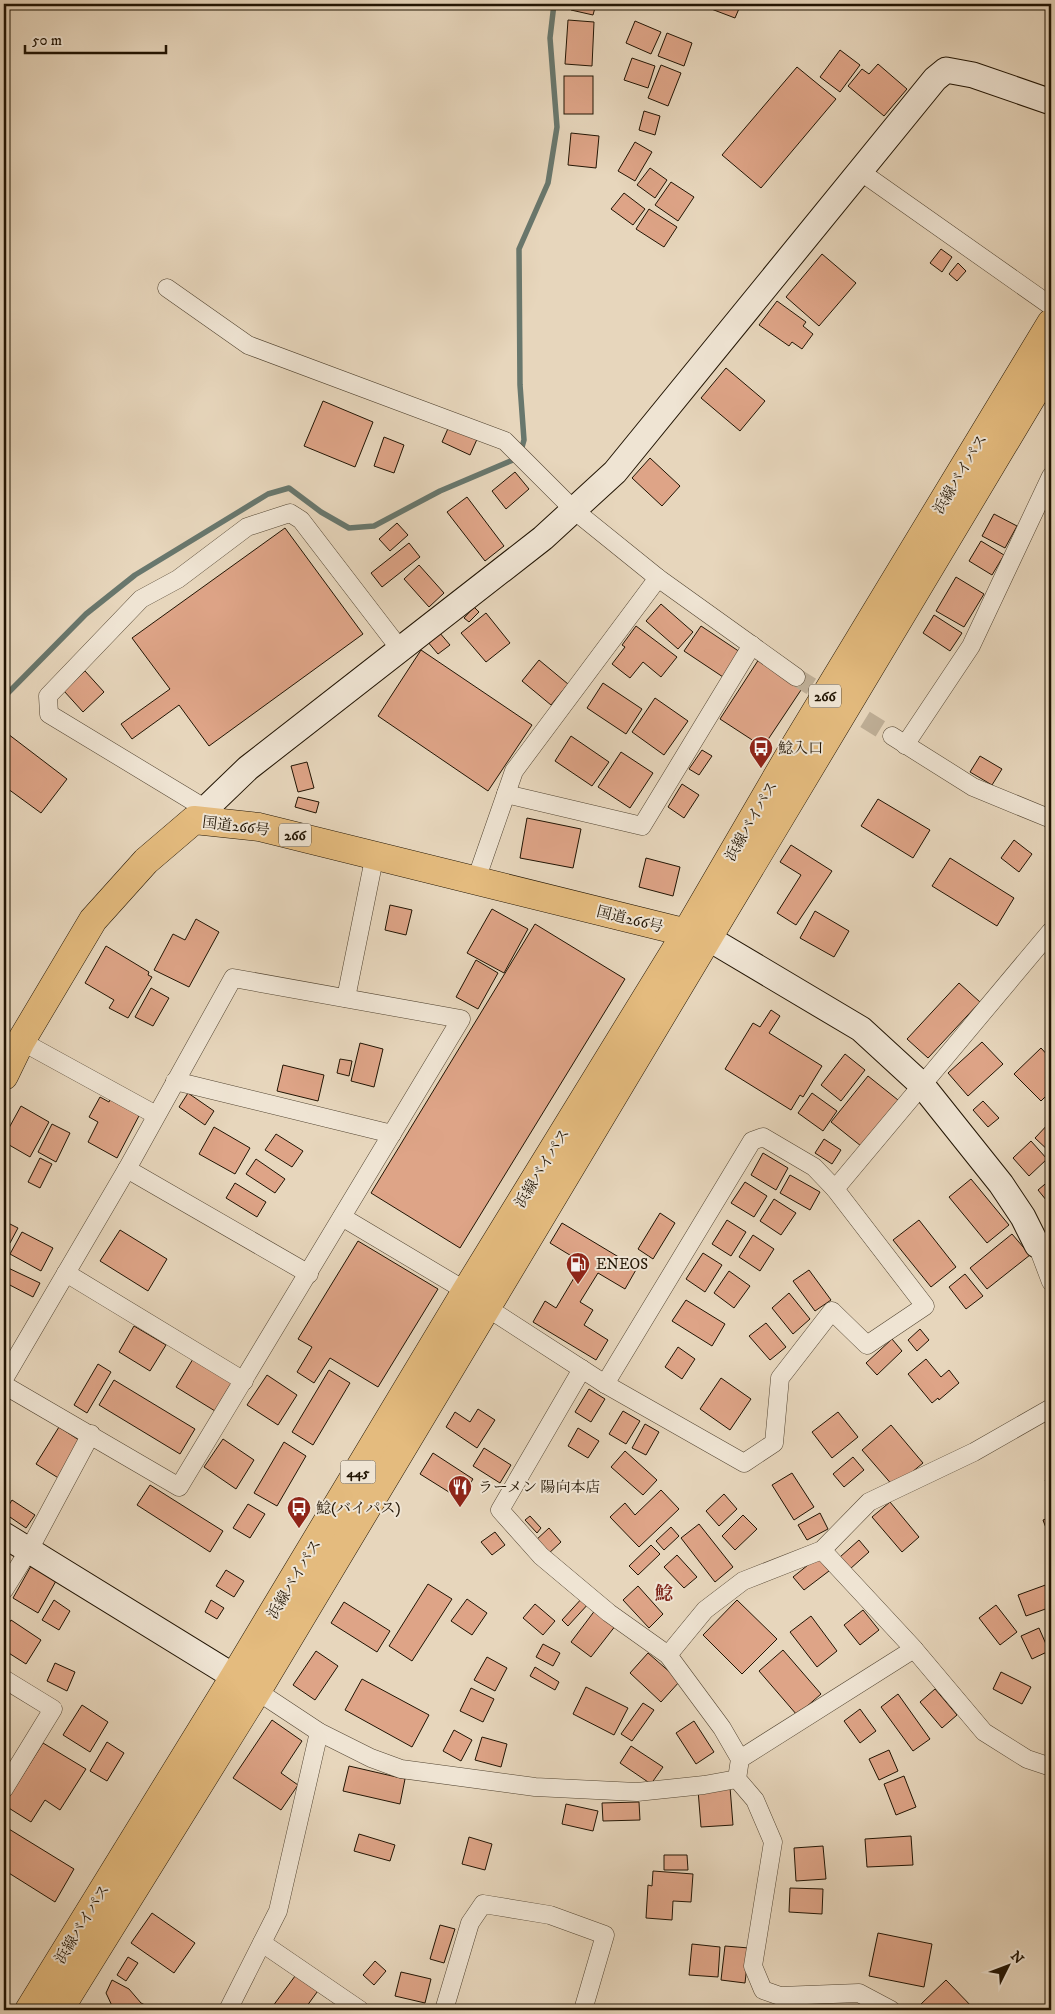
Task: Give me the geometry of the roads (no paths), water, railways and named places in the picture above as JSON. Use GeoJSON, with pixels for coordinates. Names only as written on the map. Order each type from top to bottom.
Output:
{"type":"FeatureCollection","features":[{"type":"Feature","properties":{"kind":"highway","name":"浜線バイパス"},"geometry":{"type":"LineString","coordinates":[[978,466],[1051,323]]}},
{"type":"Feature","properties":{"kind":"highway","name":"浜線バイパス"},"geometry":{"type":"LineString","coordinates":[[59,2010],[246,1684],[476,1299],[697,935],[796,744],[978,466],[1051,365]]}},
{"type":"Feature","properties":{"kind":"highway","name":"国道266号"},"geometry":{"type":"LineString","coordinates":[[4,1076],[21,1041],[93,920],[146,861],[200,814],[375,854],[697,935]]}},
{"type":"Feature","properties":{"kind":"highway","name":"浜線バイパス"},"geometry":{"type":"LineString","coordinates":[[29,2010],[246,1684]]}},
{"type":"Feature","properties":{"kind":"street"},"geometry":{"type":"LineString","coordinates":[[400,649],[301,520],[290,513],[247,527],[178,579],[141,599],[48,696],[49,714],[200,814],[248,768],[544,538],[614,472],[861,172],[934,79],[946,70],[973,75],[1051,102]]}},
{"type":"Feature","properties":{"kind":"street"},"geometry":{"type":"LineString","coordinates":[[861,172],[1051,306]]}},
{"type":"Feature","properties":{"kind":"street"},"geometry":{"type":"LineString","coordinates":[[167,288],[248,345],[506,441],[575,510],[658,578],[796,676]]}},
{"type":"Feature","properties":{"kind":"street"},"geometry":{"type":"LineString","coordinates":[[1051,476],[971,646],[898,740],[973,787],[1051,819]]}},
{"type":"Feature","properties":{"kind":"street"},"geometry":{"type":"LineString","coordinates":[[476,880],[514,771],[658,578]]}},
{"type":"Feature","properties":{"kind":"street"},"geometry":{"type":"LineString","coordinates":[[506,794],[642,826],[752,645]]}},
{"type":"Feature","properties":{"kind":"street"},"geometry":{"type":"LineString","coordinates":[[346,998],[375,854]]}},
{"type":"Feature","properties":{"kind":"street"},"geometry":{"type":"LineString","coordinates":[[835,1189],[1051,931]]}},
{"type":"Feature","properties":{"kind":"street"},"geometry":{"type":"LineString","coordinates":[[697,935],[861,1029],[922,1085],[1001,1184],[1023,1217],[1038,1245],[1051,1282]]}},
{"type":"Feature","properties":{"kind":"street"},"geometry":{"type":"LineString","coordinates":[[4,1380],[127,1169],[233,978],[461,1019],[179,1487],[4,1385]]}},
{"type":"Feature","properties":{"kind":"street"},"geometry":{"type":"LineString","coordinates":[[21,1041],[156,1115]]}},
{"type":"Feature","properties":{"kind":"street"},"geometry":{"type":"LineString","coordinates":[[175,1081],[392,1134]]}},
{"type":"Feature","properties":{"kind":"street"},"geometry":{"type":"LineString","coordinates":[[342,1217],[476,1299],[606,1384],[744,1462],[774,1443],[780,1378],[832,1311],[867,1345],[925,1306],[835,1189],[814,1167],[763,1137],[752,1141],[606,1384]]}},
{"type":"Feature","properties":{"kind":"street"},"geometry":{"type":"LineString","coordinates":[[127,1169],[309,1274]]}},
{"type":"Feature","properties":{"kind":"street"},"geometry":{"type":"LineString","coordinates":[[66,1273],[244,1381]]}},
{"type":"Feature","properties":{"kind":"street"},"geometry":{"type":"LineString","coordinates":[[582,1369],[500,1510],[541,1556],[609,1613],[668,1655],[722,1728],[740,1759],[737,1779],[754,1800],[773,1842],[753,1966],[763,1990],[780,2003],[858,1994],[891,2010]]}},
{"type":"Feature","properties":{"kind":"street"},"geometry":{"type":"LineString","coordinates":[[668,1655],[705,1610],[743,1581],[822,1550],[869,1502],[974,1452],[1051,1408]]}},
{"type":"Feature","properties":{"kind":"street"},"geometry":{"type":"LineString","coordinates":[[4,1590],[29,1550],[91,1434]]}},
{"type":"Feature","properties":{"kind":"street"},"geometry":{"type":"LineString","coordinates":[[4,1535],[246,1684],[319,1732],[371,1758],[401,1769],[534,1787],[637,1792],[704,1786],[737,1779]]}},
{"type":"Feature","properties":{"kind":"street"},"geometry":{"type":"LineString","coordinates":[[822,1550],[914,1649],[984,1732],[1027,1759],[1051,1767]]}},
{"type":"Feature","properties":{"kind":"street"},"geometry":{"type":"LineString","coordinates":[[740,1759],[914,1649]]}},
{"type":"Feature","properties":{"kind":"street"},"geometry":{"type":"LineString","coordinates":[[4,1678],[53,1709],[4,1789]]}},
{"type":"Feature","properties":{"kind":"street"},"geometry":{"type":"LineString","coordinates":[[228,2010],[278,1911],[319,1732]]}},
{"type":"Feature","properties":{"kind":"street"},"geometry":{"type":"LineString","coordinates":[[444,2010],[470,1923],[483,1904],[550,1915],[605,1935],[583,2010]]}},
{"type":"Feature","properties":{"kind":"street"},"geometry":{"type":"LineString","coordinates":[[262,1943],[360,2010]]}},
{"type":"Feature","properties":{"kind":"waterway"},"geometry":{"type":"LineString","coordinates":[[4,697],[86,614],[135,575],[268,494],[289,488],[321,512],[349,528],[374,526],[440,491],[513,460],[520,454],[524,440],[520,385],[519,249],[548,183],[557,127],[550,38],[554,4]]}},
{"type":"Feature","properties":{"kind":"tunnel"},"geometry":{"type":"LineString","coordinates":[[796,677],[892,736]]}},
{"type":"Feature","properties":{"kind":"place","name":"鯰入口"},"geometry":{"type":"Point","coordinates":[761,769]}},
{"type":"Feature","properties":{"kind":"place","name":"ENEOS"},"geometry":{"type":"Point","coordinates":[578,1285]}},
{"type":"Feature","properties":{"kind":"place","name":"ラーメン 陽向本店"},"geometry":{"type":"Point","coordinates":[460,1508]}},
{"type":"Feature","properties":{"kind":"place","name":"鯰(バイパス)"},"geometry":{"type":"Point","coordinates":[299,1529]}},
{"type":"Feature","properties":{"kind":"district","name":"鯰"},"geometry":{"type":"Point","coordinates":[664,1593]}}]}
